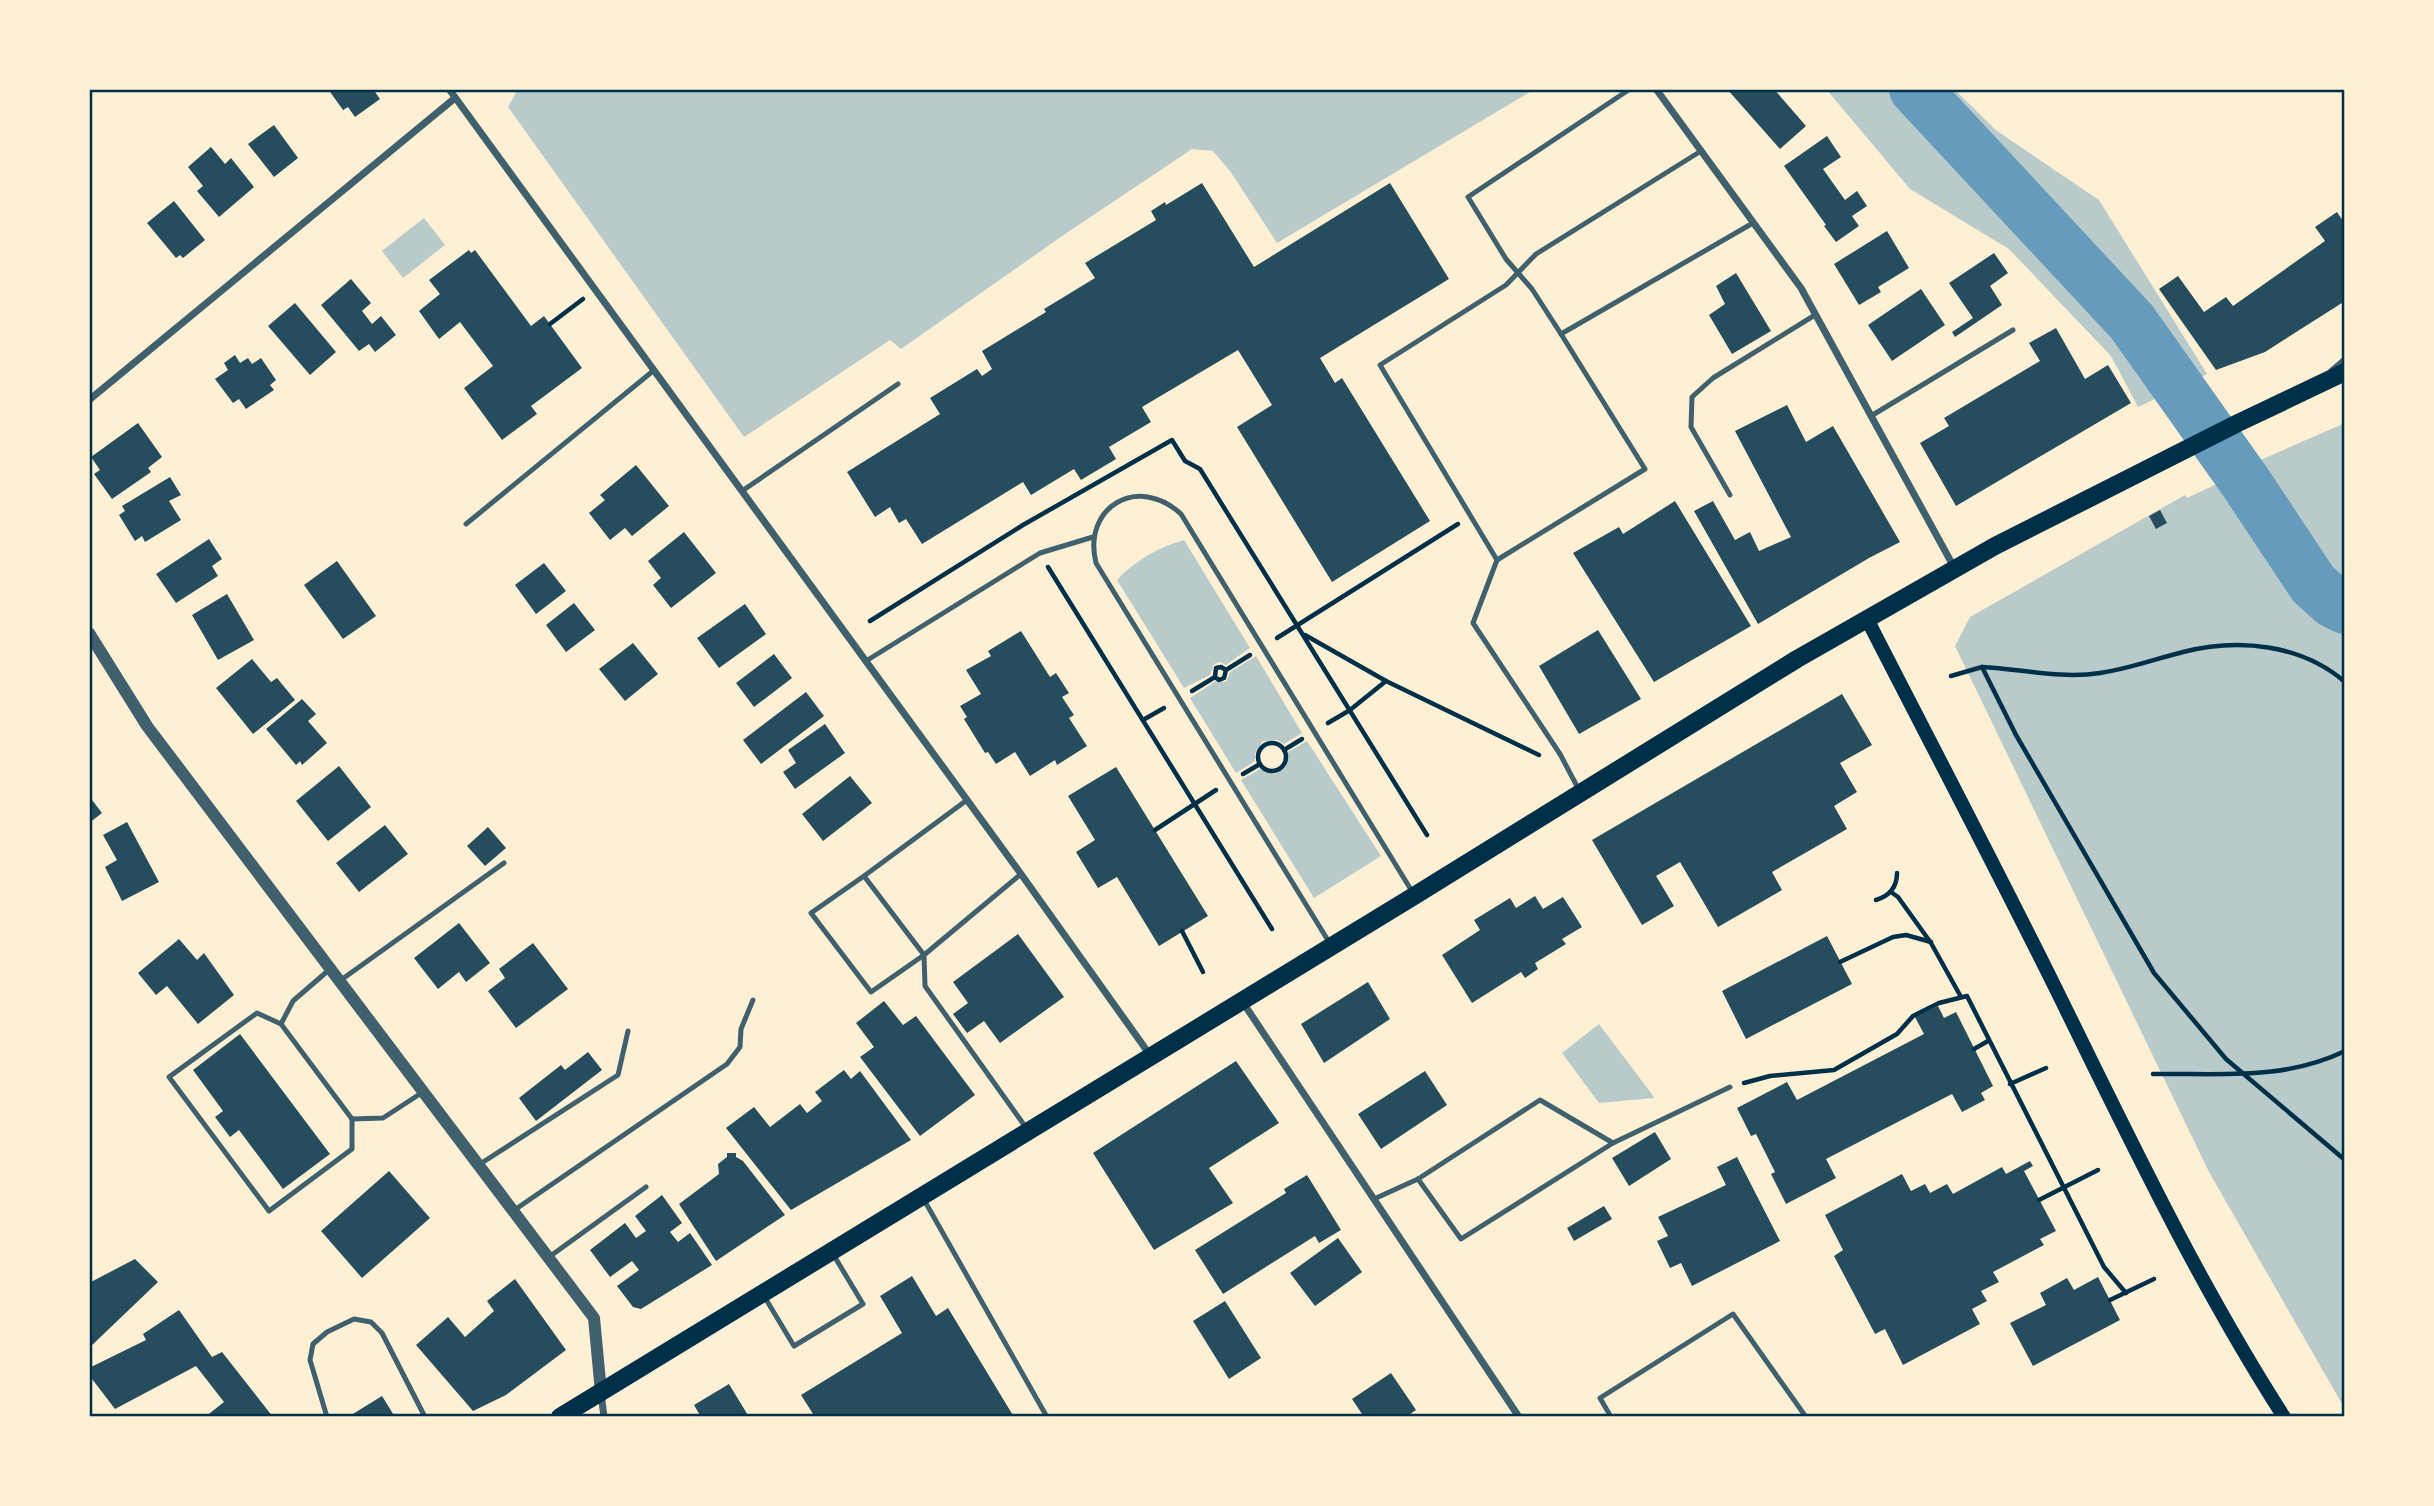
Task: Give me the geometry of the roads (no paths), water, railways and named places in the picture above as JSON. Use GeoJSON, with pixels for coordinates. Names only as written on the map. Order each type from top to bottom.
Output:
{"type":"FeatureCollection","features":[{"type":"Feature","properties":{"kind":"main road"},"geometry":{"type":"LineString","coordinates":[[560,1417],[1797,659],[1995,546],[2345,372]]}},
{"type":"Feature","properties":{"kind":"main road"},"geometry":{"type":"LineString","coordinates":[[1867,619],[2025,927],[2178,1236],[2251,1365],[2284,1417]]}},
{"type":"Feature","properties":{"kind":"street"},"geometry":{"type":"LineString","coordinates":[[449,89],[1021,874],[1150,1056]]}},
{"type":"Feature","properties":{"kind":"street"},"geometry":{"type":"LineString","coordinates":[[1656,89],[1801,288],[1955,569]]}},
{"type":"Feature","properties":{"kind":"street"},"geometry":{"type":"LineString","coordinates":[[89,400],[455,98]]}},
{"type":"Feature","properties":{"kind":"street"},"geometry":{"type":"LineString","coordinates":[[2318,384],[2345,360]]}},
{"type":"Feature","properties":{"kind":"street"},"geometry":{"type":"LineString","coordinates":[[89,633],[147,726],[594,1318],[604,1417]]}},
{"type":"Feature","properties":{"kind":"street"},"geometry":{"type":"LineString","coordinates":[[1242,1000],[1519,1417]]}},
{"type":"Feature","properties":{"kind":"lane"},"geometry":{"type":"LineString","coordinates":[[1580,792],[1560,754],[1473,623],[1497,559],[1645,469],[1532,289],[1506,258],[1468,197],[1630,89]]}},
{"type":"Feature","properties":{"kind":"lane"},"geometry":{"type":"LineString","coordinates":[[1497,559],[1380,365],[1506,285],[1536,254],[1700,151]]}},
{"type":"Feature","properties":{"kind":"lane"},"geometry":{"type":"LineString","coordinates":[[1561,334],[1753,223]]}},
{"type":"Feature","properties":{"kind":"lane"},"geometry":{"type":"LineString","coordinates":[[1730,495],[1691,427],[1692,397],[1713,378],[1815,315]]}},
{"type":"Feature","properties":{"kind":"lane"},"geometry":{"type":"LineString","coordinates":[[1871,416],[2013,330]]}},
{"type":"Feature","properties":{"kind":"lane"},"geometry":{"type":"LineString","coordinates":[[466,524],[653,371]]}},
{"type":"Feature","properties":{"kind":"lane"},"geometry":{"type":"LineString","coordinates":[[742,491],[898,384]]}},
{"type":"Feature","properties":{"kind":"lane"},"geometry":{"type":"LineString","coordinates":[[1332,946],[1096,563],[1093,537],[1105,513],[1114,504],[1137,496],[1161,499],[1181,514],[1414,896]]}},
{"type":"Feature","properties":{"kind":"lane"},"geometry":{"type":"LineString","coordinates":[[866,661],[1040,553],[1093,537]]}},
{"type":"Feature","properties":{"kind":"lane"},"geometry":{"type":"LineString","coordinates":[[967,800],[811,912],[872,992],[924,955],[1021,874]]}},
{"type":"Feature","properties":{"kind":"lane"},"geometry":{"type":"LineString","coordinates":[[338,982],[504,863]]}},
{"type":"Feature","properties":{"kind":"lane"},"geometry":{"type":"LineString","coordinates":[[864,876],[924,955],[925,986],[1029,1130]]}},
{"type":"Feature","properties":{"kind":"lane"},"geometry":{"type":"LineString","coordinates":[[281,1024],[293,1001],[330,969]]}},
{"type":"Feature","properties":{"kind":"lane"},"geometry":{"type":"LineString","coordinates":[[513,1211],[727,1064],[740,1047],[741,1029],[753,1000]]}},
{"type":"Feature","properties":{"kind":"lane"},"geometry":{"type":"LineString","coordinates":[[257,1013],[281,1024],[352,1119],[352,1149],[268,1211],[169,1077],[257,1013]]}},
{"type":"Feature","properties":{"kind":"lane"},"geometry":{"type":"LineString","coordinates":[[478,1166],[618,1075],[628,1031]]}},
{"type":"Feature","properties":{"kind":"lane"},"geometry":{"type":"LineString","coordinates":[[1418,1179],[1461,1240],[1614,1143],[1730,1087]]}},
{"type":"Feature","properties":{"kind":"lane"},"geometry":{"type":"LineString","coordinates":[[352,1119],[383,1118],[423,1093]]}},
{"type":"Feature","properties":{"kind":"lane"},"geometry":{"type":"LineString","coordinates":[[1374,1199],[1418,1179],[1540,1100],[1614,1143]]}},
{"type":"Feature","properties":{"kind":"lane"},"geometry":{"type":"LineString","coordinates":[[548,1258],[646,1188]]}},
{"type":"Feature","properties":{"kind":"lane"},"geometry":{"type":"LineString","coordinates":[[922,1196],[1046,1417]]}},
{"type":"Feature","properties":{"kind":"lane"},"geometry":{"type":"LineString","coordinates":[[762,1294],[794,1346],[863,1304],[831,1251]]}},
{"type":"Feature","properties":{"kind":"lane"},"geometry":{"type":"LineString","coordinates":[[1611,1417],[1600,1398],[1733,1314],[1806,1417]]}},
{"type":"Feature","properties":{"kind":"lane"},"geometry":{"type":"LineString","coordinates":[[327,1417],[310,1360],[313,1343],[327,1332],[354,1319],[371,1322],[382,1333],[425,1417]]}},
{"type":"Feature","properties":{"kind":"waterway"},"geometry":{"type":"LineString","coordinates":[[1915,89],[2132,322],[2246,483],[2313,584],[2333,602],[2345,608]]}}]}
